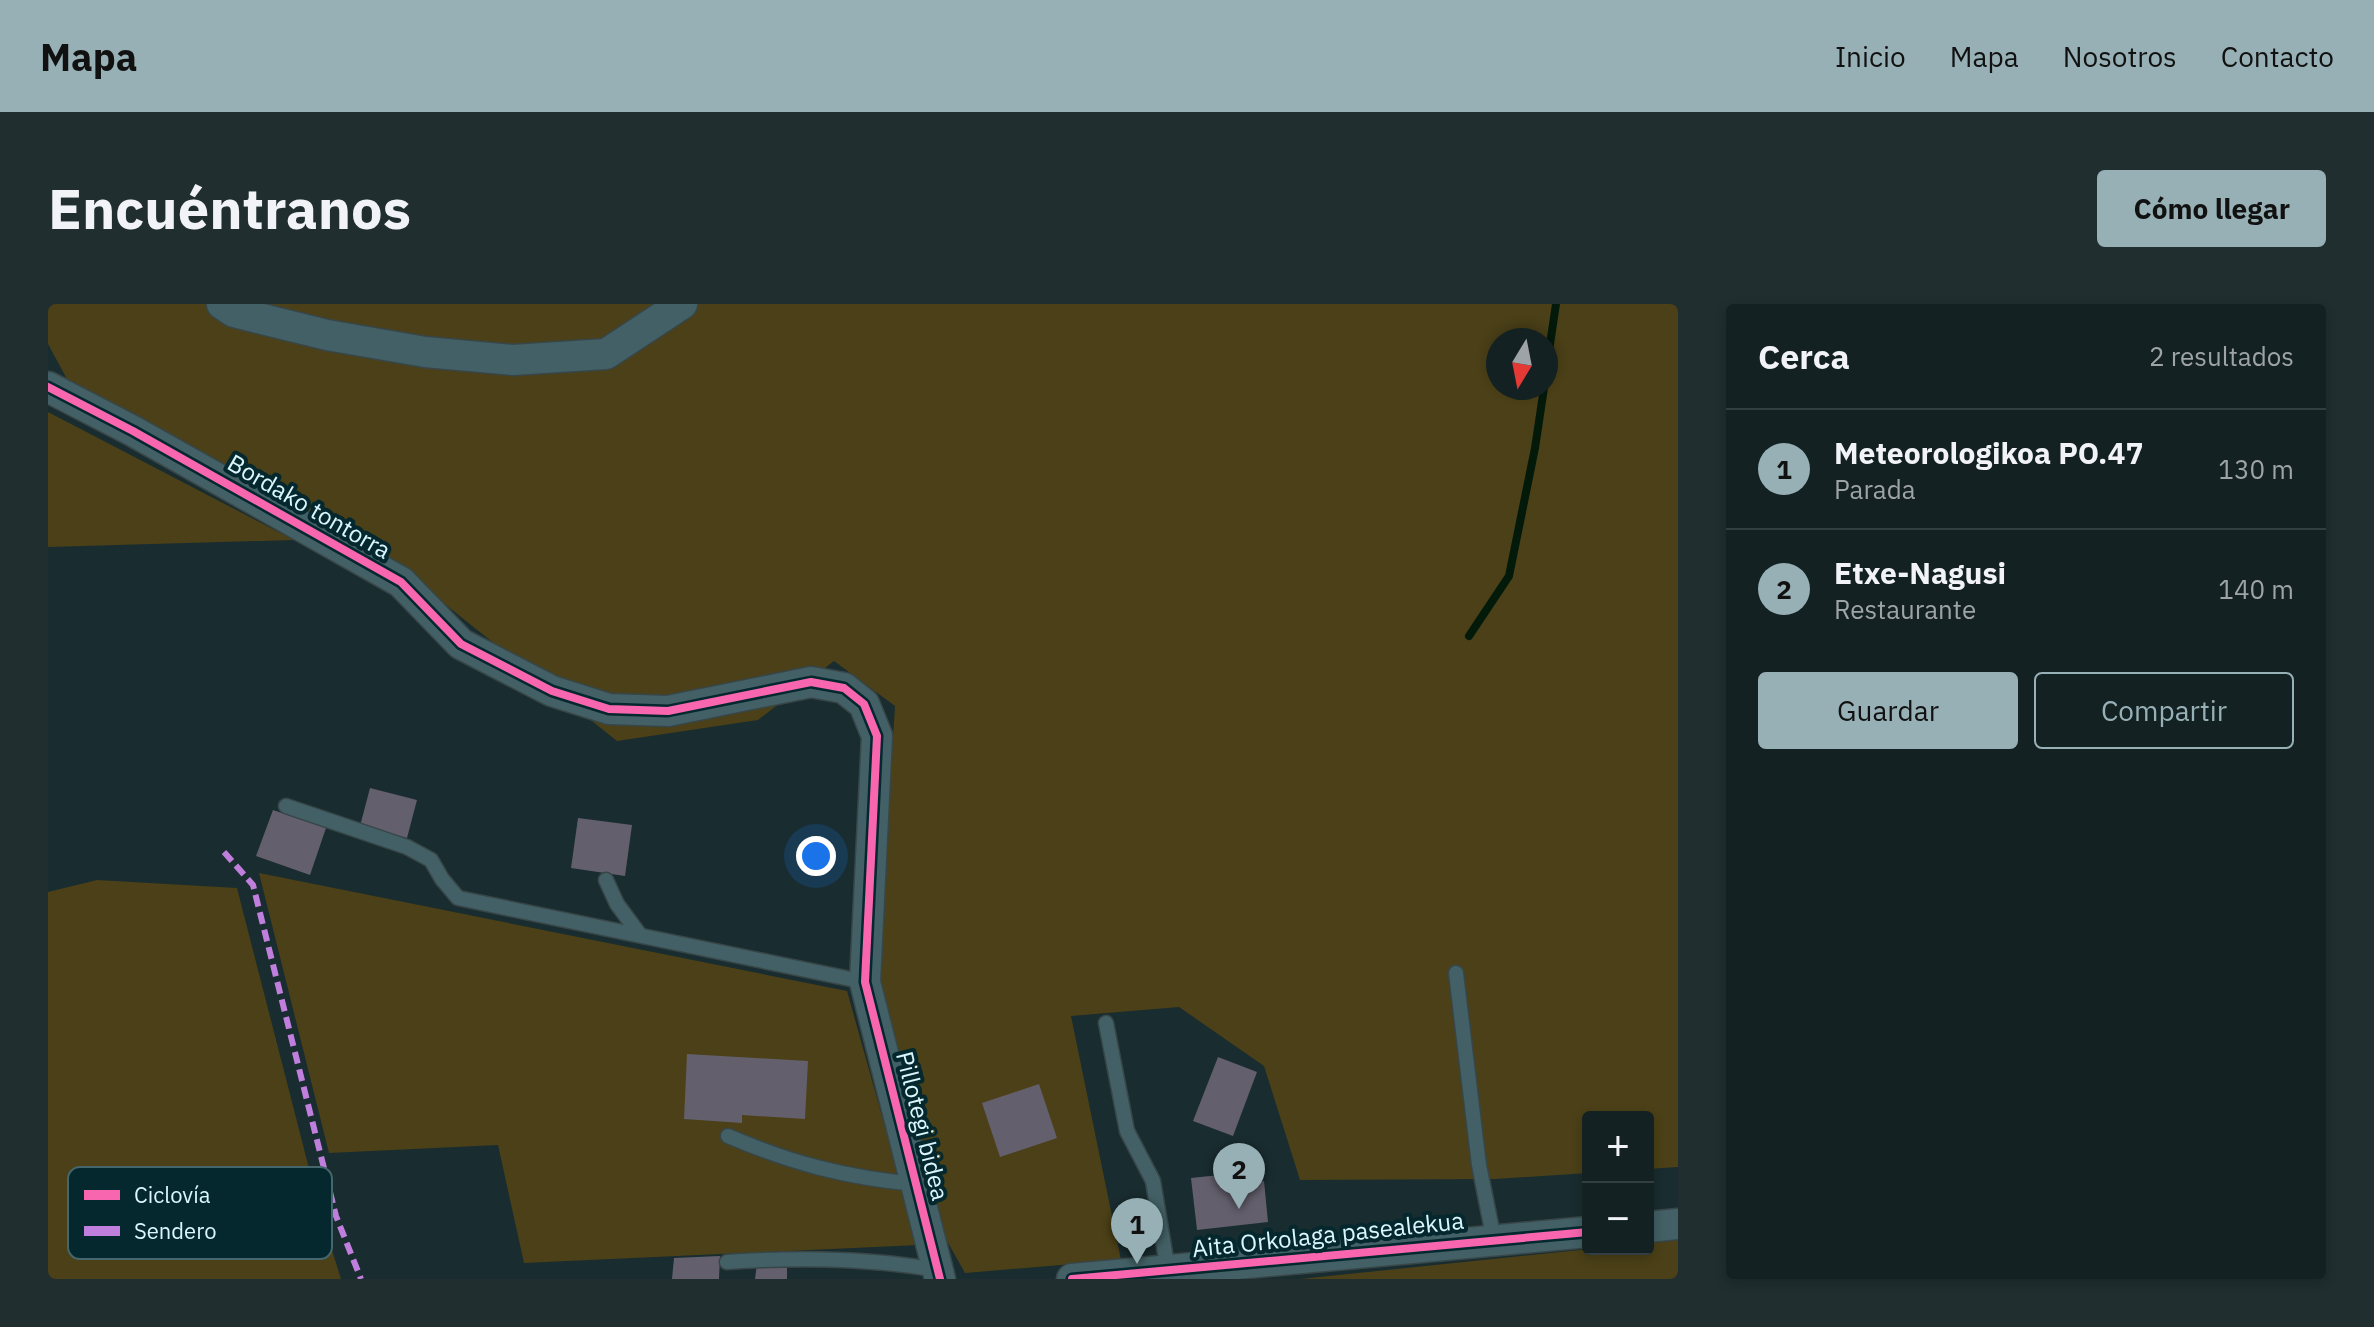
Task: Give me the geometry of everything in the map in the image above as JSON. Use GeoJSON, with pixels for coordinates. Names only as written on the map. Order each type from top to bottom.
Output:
{"type":"FeatureCollection","features":[{"type":"Feature","properties":{"kind":"street"},"geometry":{"type":"LineString","coordinates":[[222,304],[234,312],[327,335],[425,352],[513,360],[606,354],[682,304]]}},
{"type":"Feature","properties":{"kind":"street","name":"Bordako tontorra"},"geometry":{"type":"LineString","coordinates":[[48,387],[186,460],[401,582],[461,644],[552,691],[609,709],[668,711],[769,693],[811,682],[844,688],[864,704],[877,736],[865,982]]}},
{"type":"Feature","properties":{"kind":"street","name":"Pillotegi bidea"},"geometry":{"type":"LineString","coordinates":[[865,982],[939,1275]]}},
{"type":"Feature","properties":{"kind":"street"},"geometry":{"type":"LineString","coordinates":[[1654,1226],[1678,1224]]}},
{"type":"Feature","properties":{"kind":"street","name":"Aita Orkolaga pasealekua"},"geometry":{"type":"LineString","coordinates":[[1072,1279],[1582,1233]]}},
{"type":"Feature","properties":{"kind":"lane"},"geometry":{"type":"LineString","coordinates":[[286,806],[419,853],[431,860],[458,898],[865,982]]}},
{"type":"Feature","properties":{"kind":"lane"},"geometry":{"type":"LineString","coordinates":[[606,880],[617,904],[640,935]]}},
{"type":"Feature","properties":{"kind":"lane"},"geometry":{"type":"LineString","coordinates":[[1456,973],[1479,1165],[1494,1240]]}},
{"type":"Feature","properties":{"kind":"lane"},"geometry":{"type":"LineString","coordinates":[[1106,1023],[1127,1131],[1153,1181],[1168,1271]]}},
{"type":"Feature","properties":{"kind":"lane"},"geometry":{"type":"LineString","coordinates":[[728,1136],[805,1166],[868,1180],[916,1184]]}},
{"type":"Feature","properties":{"kind":"lane"},"geometry":{"type":"LineString","coordinates":[[727,1262],[777,1259],[899,1263],[939,1275]]}},
{"type":"Feature","properties":{"kind":"shaded area"},"geometry":{"type":"Polygon","coordinates":[[[48,304],[1678,304],[1678,1167],[1654,1169],[1654,1111],[1582,1111],[1582,1173],[1495,1179],[1300,1180],[1264,1066],[1179,1007],[1071,1016],[1121,1260],[965,1273],[933,1216],[880,986],[895,706],[834,661],[758,720],[617,741],[407,574],[74,392],[48,344],[48,304]]]}},
{"type":"Feature","properties":{"kind":"shaded area"},"geometry":{"type":"Polygon","coordinates":[[[48,412],[294,540],[48,547],[48,412]]]}},
{"type":"Feature","properties":{"kind":"shaded area"},"geometry":{"type":"Polygon","coordinates":[[[259,873],[847,991],[918,1245],[524,1263],[498,1145],[329,1153],[259,873]]]}},
{"type":"Feature","properties":{"kind":"shaded area"},"geometry":{"type":"Polygon","coordinates":[[[97,880],[237,888],[309,1167],[68,1167],[68,1259],[332,1259],[332,1250],[341,1279],[48,1279],[48,892],[97,880]]]}},
{"type":"Feature","properties":{"kind":"shaded area"},"geometry":{"type":"Polygon","coordinates":[[[1678,1240],[1678,1279],[1300,1279],[1582,1250],[1582,1255],[1654,1255],[1654,1242],[1678,1240]]]}},
{"type":"Feature","properties":{"kind":"building"},"geometry":{"type":"Polygon","coordinates":[[[370,788],[417,800],[407,838],[360,826],[370,788]]]}},
{"type":"Feature","properties":{"kind":"building"},"geometry":{"type":"Polygon","coordinates":[[[273,810],[326,828],[310,875],[256,856],[273,810]]]}},
{"type":"Feature","properties":{"kind":"building"},"geometry":{"type":"Polygon","coordinates":[[[578,818],[632,825],[625,876],[571,868],[578,818]]]}},
{"type":"Feature","properties":{"kind":"building"},"geometry":{"type":"Polygon","coordinates":[[[687,1054],[808,1061],[805,1119],[742,1115],[742,1123],[684,1119],[687,1054]]]}},
{"type":"Feature","properties":{"kind":"building"},"geometry":{"type":"Polygon","coordinates":[[[1218,1057],[1257,1072],[1233,1136],[1193,1121],[1218,1057]]]}},
{"type":"Feature","properties":{"kind":"building"},"geometry":{"type":"Polygon","coordinates":[[[1039,1084],[1057,1138],[1000,1157],[982,1103],[1039,1084]]]}},
{"type":"Feature","properties":{"kind":"building"},"geometry":{"type":"Polygon","coordinates":[[[1229,1174],[1231,1185],[1264,1181],[1268,1222],[1197,1230],[1191,1178],[1229,1174]]]}},
{"type":"Feature","properties":{"kind":"building"},"geometry":{"type":"Polygon","coordinates":[[[720,1256],[719,1279],[672,1279],[674,1258],[720,1256]]]}},
{"type":"Feature","properties":{"kind":"building"},"geometry":{"type":"Polygon","coordinates":[[[757,1264],[787,1267],[787,1279],[755,1279],[757,1264]]]}},
{"type":"Feature","properties":{"kind":"waterway"},"geometry":{"type":"LineString","coordinates":[[1552,328],[1556,304]]}},
{"type":"Feature","properties":{"kind":"waterway"},"geometry":{"type":"LineString","coordinates":[[1469,636],[1509,576],[1542,400]]}},
{"type":"Feature","properties":{"kind":"marked path"},"geometry":{"type":"LineString","coordinates":[[224,852],[253,885],[324,1167]]}},
{"type":"Feature","properties":{"kind":"marked path"},"geometry":{"type":"LineString","coordinates":[[332,1200],[361,1279]]}},
{"type":"Feature","properties":{"kind":"cycle path"},"geometry":{"type":"LineString","coordinates":[[48,387],[133,431],[401,582],[461,644],[552,691],[609,709],[668,711],[811,682],[844,688],[864,704],[877,736],[865,982],[940,1279]]}},
{"type":"Feature","properties":{"kind":"cycle path"},"geometry":{"type":"LineString","coordinates":[[1072,1279],[1582,1233]]}},
{"type":"Feature","properties":{"kind":"place","name":"Etxe-Nagusi"},"geometry":{"type":"Point","coordinates":[1239,1209]}},
{"type":"Feature","properties":{"kind":"place","name":"Meteorologikoa PO.47"},"geometry":{"type":"Point","coordinates":[1137,1264]}}]}
